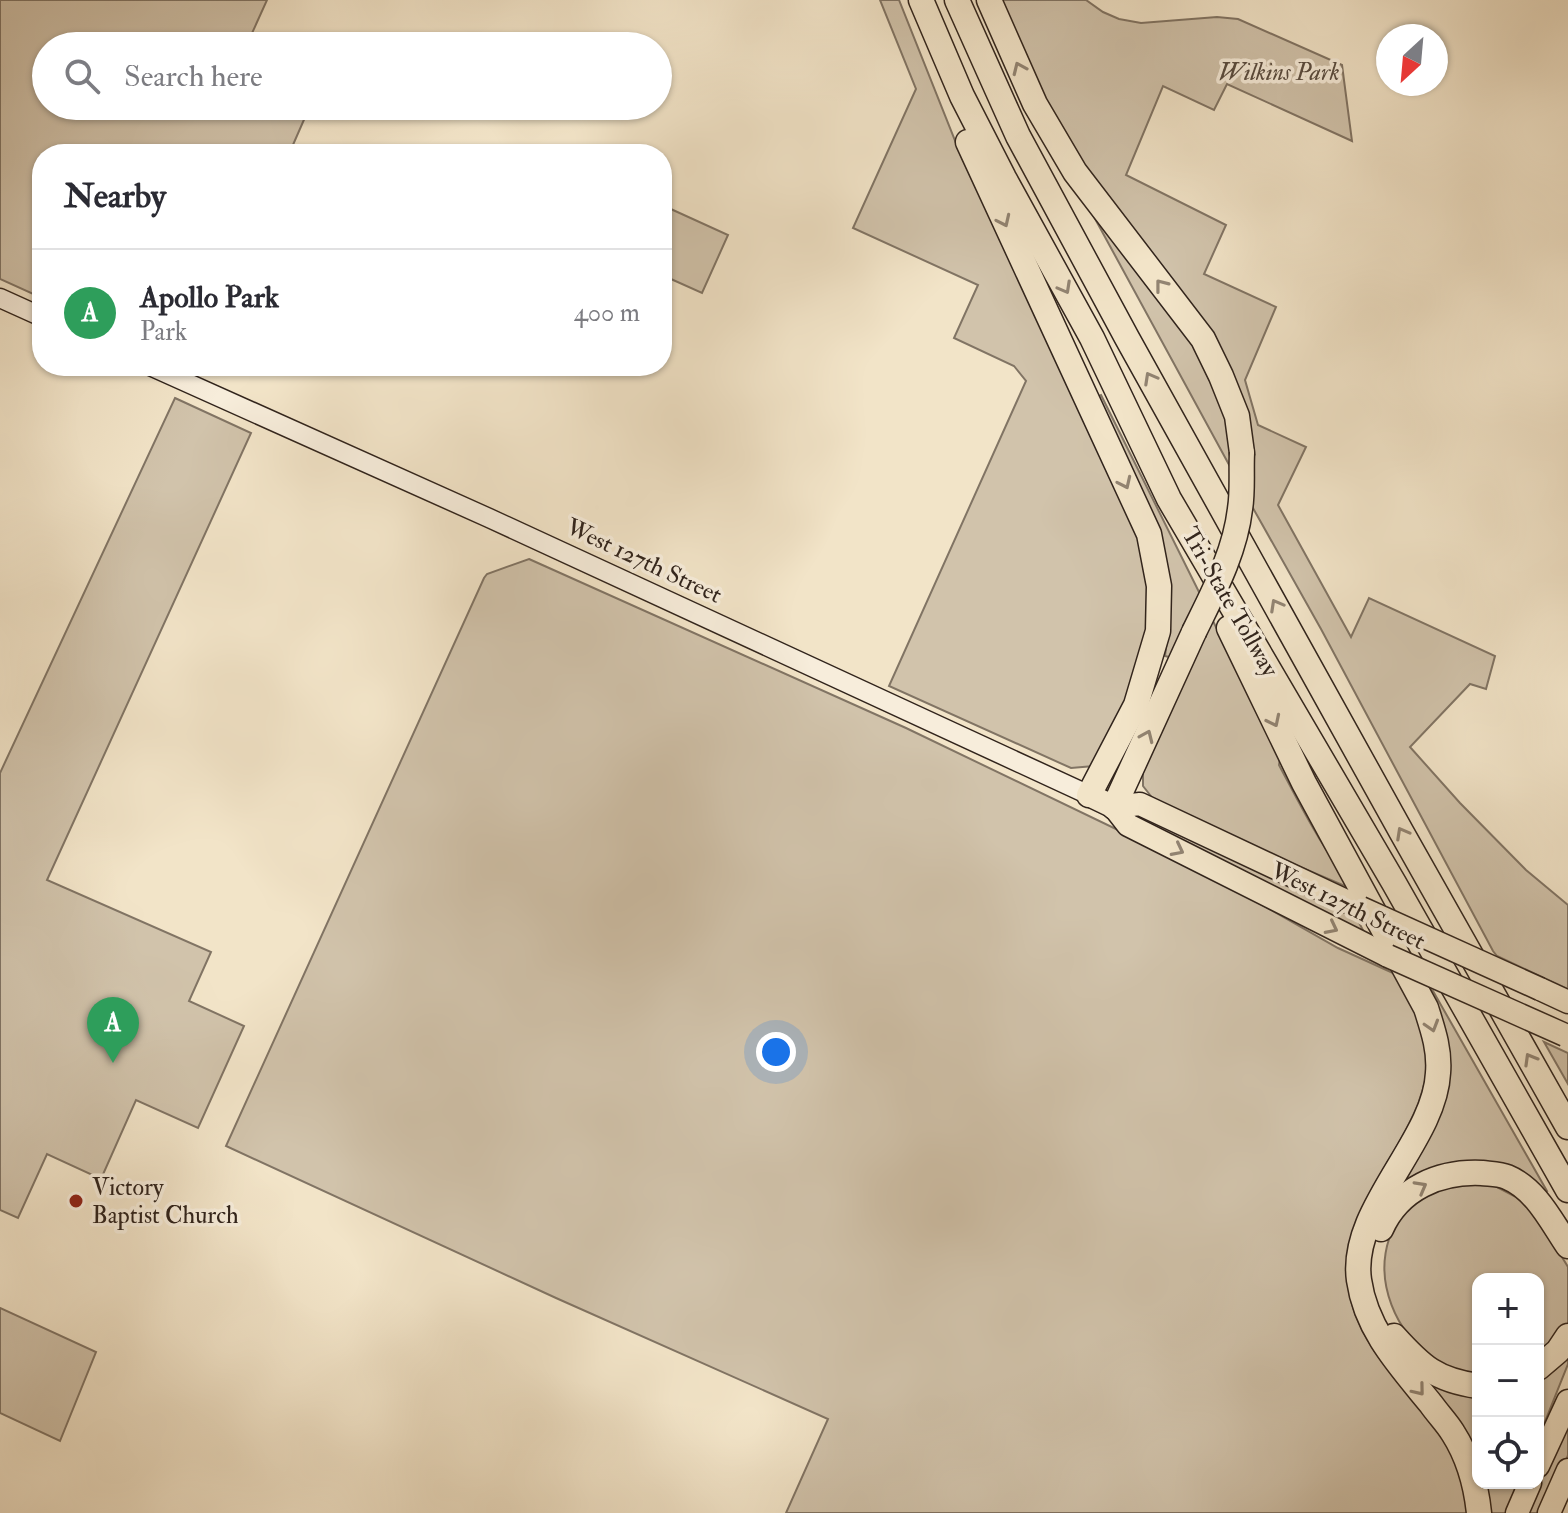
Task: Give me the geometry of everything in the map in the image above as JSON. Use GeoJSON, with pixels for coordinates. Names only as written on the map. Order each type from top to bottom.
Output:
{"type":"FeatureCollection","features":[{"type":"Feature","properties":{"kind":"highway","name":"Tri-State Tollway"},"geometry":{"type":"LineString","coordinates":[[921,0],[962,96],[1092,338],[1169,499],[1394,883],[1568,1190]]}},
{"type":"Feature","properties":{"kind":"highway","name":"Tri-State Tollway"},"geometry":{"type":"LineString","coordinates":[[957,0],[1018,136],[1127,338],[1568,1127]]}},
{"type":"Feature","properties":{"kind":"highway"},"geometry":{"type":"LineString","coordinates":[[989,0],[1035,104],[1075,172],[1203,339],[1237,416],[1242,453],[1240,509],[1233,544],[1114,807]]}},
{"type":"Feature","properties":{"kind":"highway"},"geometry":{"type":"LineString","coordinates":[[962,96],[966,137],[1149,534],[1159,586],[1158,631],[1136,705],[1089,795]]}},
{"type":"Feature","properties":{"kind":"highway"},"geometry":{"type":"LineString","coordinates":[[1169,499],[1304,783],[1426,1008],[1437,1043],[1438,1075],[1432,1102],[1368,1224],[1359,1252],[1359,1280],[1371,1323],[1389,1353],[1453,1432],[1464,1452],[1477,1490],[1479,1513]]}},
{"type":"Feature","properties":{"kind":"highway"},"geometry":{"type":"LineString","coordinates":[[1472,1385],[1455,1383],[1433,1373],[1391,1332],[1377,1302],[1372,1274],[1374,1246],[1385,1220],[1400,1200],[1417,1187],[1463,1172],[1490,1174],[1507,1177],[1535,1197],[1568,1246]]}},
{"type":"Feature","properties":{"kind":"highway"},"geometry":{"type":"LineString","coordinates":[[1544,1363],[1558,1351],[1568,1336]]}},
{"type":"Feature","properties":{"kind":"main road"},"geometry":{"type":"LineString","coordinates":[[0,298],[32,312]]}},
{"type":"Feature","properties":{"kind":"main road","name":"West 127th Street"},"geometry":{"type":"LineString","coordinates":[[172,376],[489,518],[1089,795],[1114,807],[1128,825],[1388,956],[1566,1036]]}},
{"type":"Feature","properties":{"kind":"main road","name":"West 127th Street"},"geometry":{"type":"LineString","coordinates":[[1114,807],[1140,804],[1568,1002]]}},
{"type":"Feature","properties":{"kind":"main road"},"geometry":{"type":"LineString","coordinates":[[1544,1453],[1568,1401]]}},
{"type":"Feature","properties":{"kind":"main road"},"geometry":{"type":"LineString","coordinates":[[1549,1513],[1568,1470]]}},
{"type":"Feature","properties":{"kind":"main road"},"geometry":{"type":"LineString","coordinates":[[1517,1513],[1527,1489]]}},
{"type":"Feature","properties":{"kind":"green space"},"geometry":{"type":"Polygon","coordinates":[[[0,0],[267,0],[253,32],[32,32],[32,120],[304,120],[293,144],[32,144],[32,293],[0,279],[0,0]]]}},
{"type":"Feature","properties":{"kind":"green space"},"geometry":{"type":"Polygon","coordinates":[[[880,0],[899,0],[962,158],[1139,529],[1152,599],[1139,680],[1094,766],[1071,768],[889,686],[1026,381],[1014,366],[954,338],[978,285],[853,228],[916,89],[880,0]]]}},
{"type":"Feature","properties":{"kind":"green space","name":"Wilkins Park"},"geometry":{"type":"Polygon","coordinates":[[[994,0],[1086,0],[1119,19],[1141,23],[1217,17],[1238,19],[1342,65],[1352,141],[1227,84],[1214,110],[1163,86],[1126,175],[1226,225],[1204,274],[1276,307],[1245,380],[1258,425],[1306,447],[1278,505],[1351,637],[1369,598],[1495,656],[1486,689],[1470,684],[1410,747],[1526,870],[1568,905],[1568,989],[1497,956],[1493,951],[1249,501],[1247,425],[1059,129],[994,0]]]}},
{"type":"Feature","properties":{"kind":"green space"},"geometry":{"type":"Polygon","coordinates":[[[672,210],[728,235],[702,293],[672,280],[672,210]]]}},
{"type":"Feature","properties":{"kind":"green space"},"geometry":{"type":"Polygon","coordinates":[[[1093,215],[1183,325],[1226,414],[1233,472],[1093,215]]]}},
{"type":"Feature","properties":{"kind":"green space"},"geometry":{"type":"Polygon","coordinates":[[[1101,395],[1201,596],[1173,658],[1165,656],[1170,617],[1097,397],[1101,395]]]}},
{"type":"Feature","properties":{"kind":"green space"},"geometry":{"type":"Polygon","coordinates":[[[175,398],[251,433],[47,880],[211,952],[189,1001],[244,1026],[198,1128],[136,1100],[101,1179],[47,1154],[18,1218],[0,1210],[0,773],[175,398]]]}},
{"type":"Feature","properties":{"kind":"green space"},"geometry":{"type":"Polygon","coordinates":[[[529,559],[906,728],[1199,869],[1338,948],[1404,978],[1426,1035],[1427,1069],[1406,1131],[1358,1220],[1349,1251],[1348,1285],[1358,1321],[1376,1353],[1447,1443],[1459,1472],[1468,1513],[786,1513],[828,1419],[226,1146],[484,578],[487,574],[529,559]]]}},
{"type":"Feature","properties":{"kind":"green space"},"geometry":{"type":"Polygon","coordinates":[[[1211,617],[1280,757],[1279,765],[1297,799],[1324,847],[1359,892],[1154,800],[1143,786],[1143,767],[1211,617]]]}},
{"type":"Feature","properties":{"kind":"green space"},"geometry":{"type":"Polygon","coordinates":[[[1131,812],[1355,915],[1365,934],[1129,818],[1131,812]]]}},
{"type":"Feature","properties":{"kind":"green space"},"geometry":{"type":"Polygon","coordinates":[[[1425,987],[1433,991],[1547,1191],[1542,1193],[1516,1174],[1393,1199],[1433,1120],[1425,987]]]}},
{"type":"Feature","properties":{"kind":"green space"},"geometry":{"type":"Polygon","coordinates":[[[1544,1042],[1568,1053],[1568,1084],[1544,1042]]]}},
{"type":"Feature","properties":{"kind":"green space"},"geometry":{"type":"Polygon","coordinates":[[[1470,1181],[1495,1186],[1520,1199],[1535,1213],[1568,1267],[1568,1323],[1544,1355],[1544,1273],[1472,1273],[1472,1376],[1438,1362],[1420,1347],[1399,1320],[1387,1289],[1385,1272],[1385,1255],[1393,1227],[1414,1204],[1447,1186],[1470,1181]]]}},
{"type":"Feature","properties":{"kind":"green space"},"geometry":{"type":"Polygon","coordinates":[[[0,1308],[96,1352],[60,1441],[0,1413],[0,1308]]]}},
{"type":"Feature","properties":{"kind":"green space"},"geometry":{"type":"Polygon","coordinates":[[[1568,1354],[1568,1364],[1544,1424],[1544,1378],[1568,1354]]]}},
{"type":"Feature","properties":{"kind":"green space"},"geometry":{"type":"Polygon","coordinates":[[[1411,1364],[1472,1392],[1472,1461],[1411,1364]]]}},
{"type":"Feature","properties":{"kind":"green space"},"geometry":{"type":"Polygon","coordinates":[[[1568,1421],[1568,1455],[1561,1475],[1543,1513],[1526,1513],[1537,1489],[1544,1489],[1544,1474],[1568,1421]]]}},
{"type":"Feature","properties":{"kind":"green space"},"geometry":{"type":"Polygon","coordinates":[[[1482,1489],[1518,1489],[1508,1513],[1486,1513],[1482,1489]]]}},
{"type":"Feature","properties":{"kind":"place","name":"Apollo Park"},"geometry":{"type":"Point","coordinates":[113,1063]}},
{"type":"Feature","properties":{"kind":"place","name":"Victory Baptist Church"},"geometry":{"type":"Point","coordinates":[76,1201]}}]}
